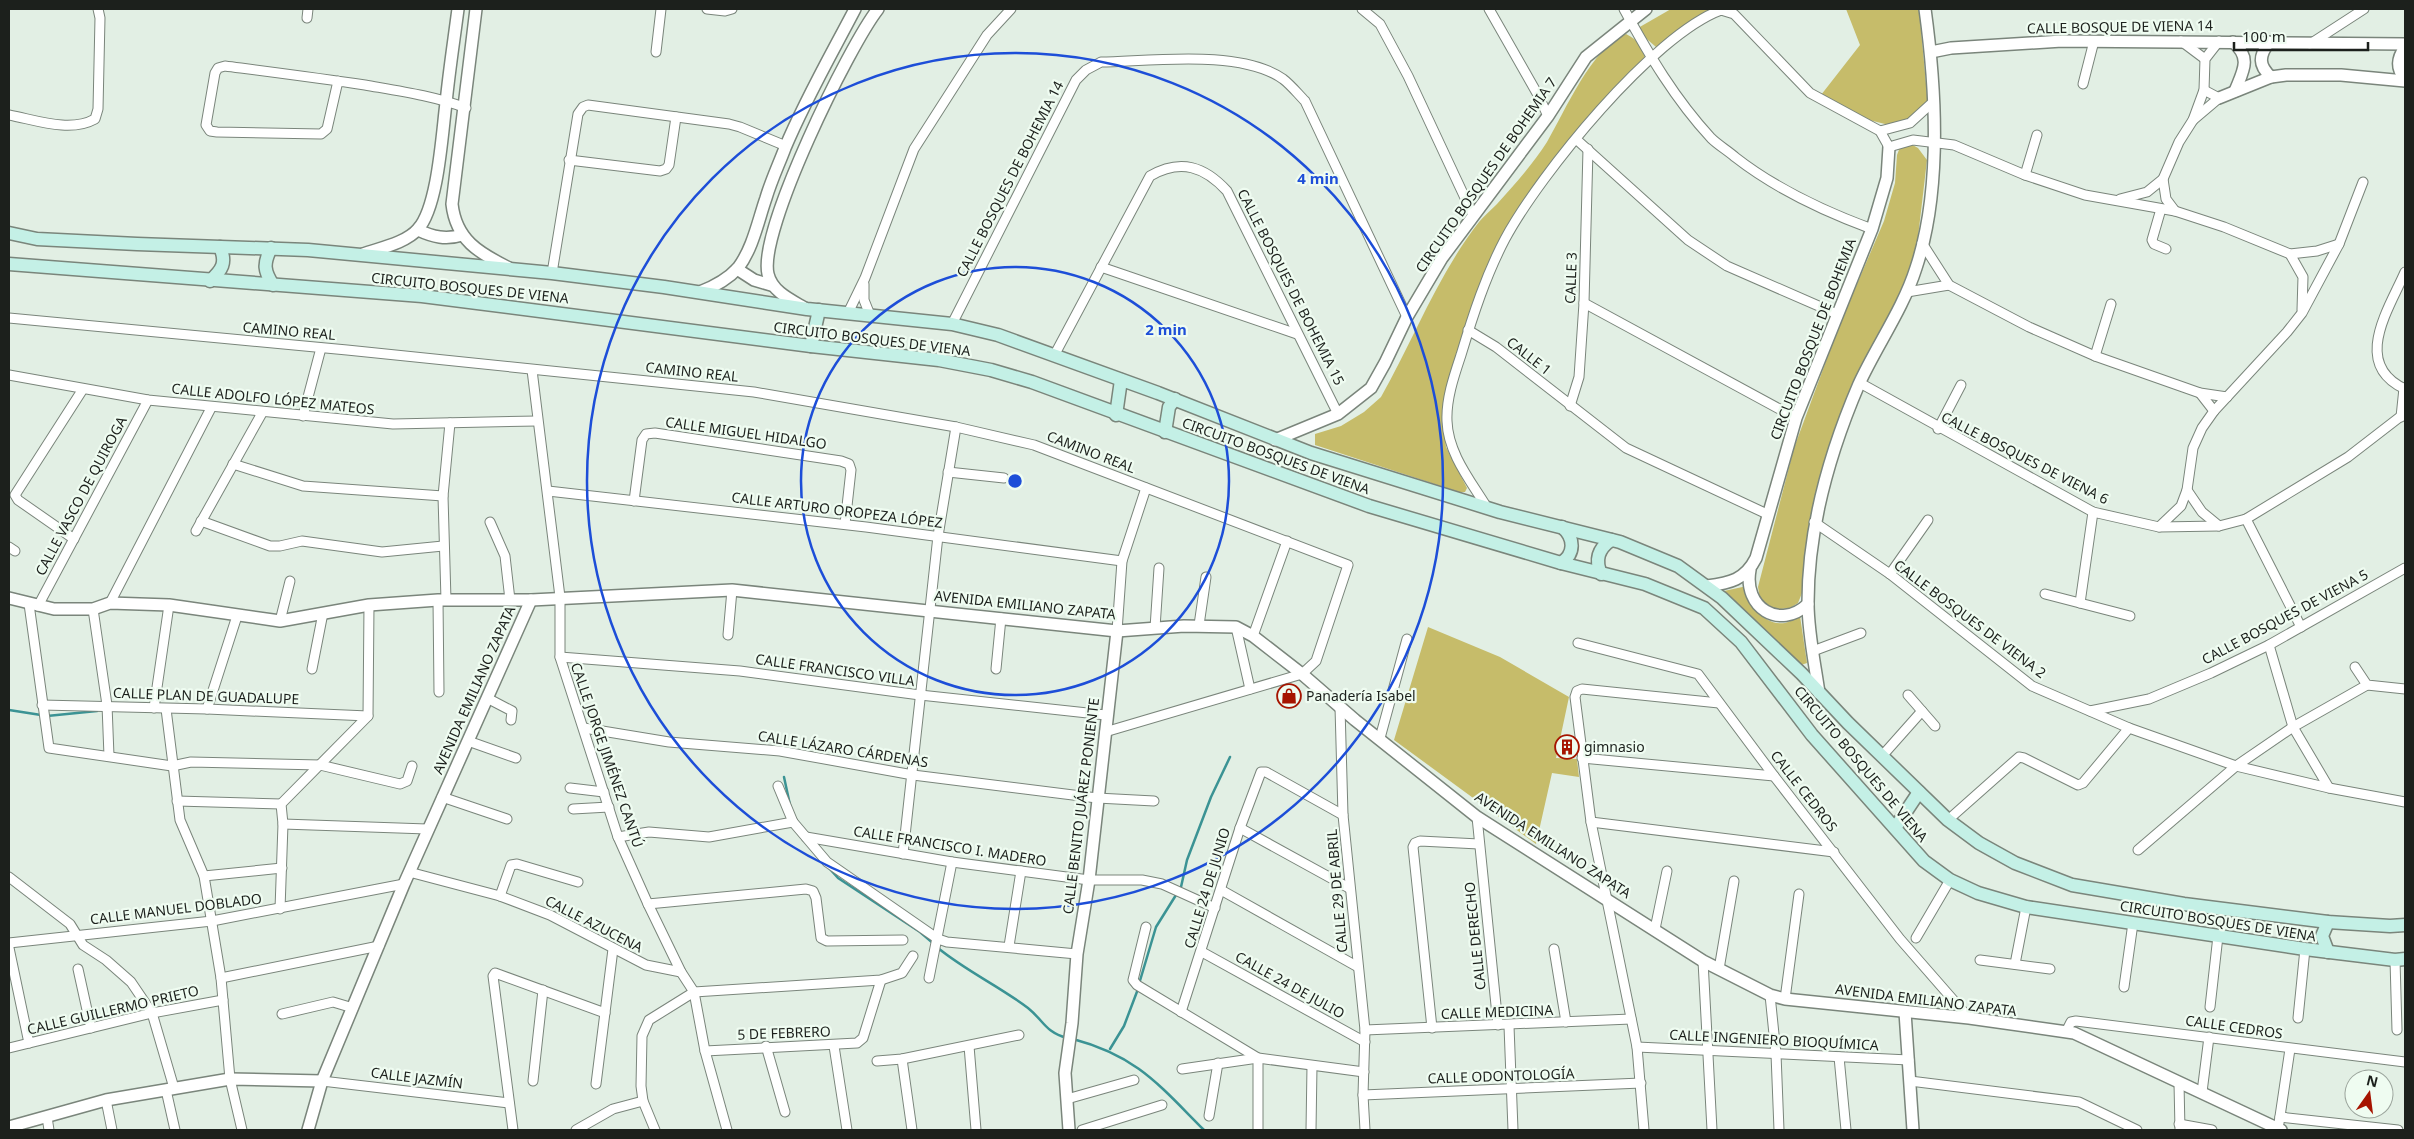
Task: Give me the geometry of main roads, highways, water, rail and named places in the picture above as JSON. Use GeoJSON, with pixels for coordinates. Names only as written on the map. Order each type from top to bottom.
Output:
{"type":"FeatureCollection","features":[{"type":"Feature","properties":{"kind":"main road","name":"CIRCUITO BOSQUES DE VIENA"},"geometry":{"type":"LineString","coordinates":[[9,233],[37,239],[271,248],[363,254],[552,273],[700,292],[813,310],[952,324],[998,335],[1055,354],[1175,399],[1275,440],[1486,506],[1611,540],[1678,566],[1707,586],[1802,674],[1948,820],[1979,843],[2015,863],[2072,885],[2184,904],[2314,921],[2390,926],[2405,925]]}},
{"type":"Feature","properties":{"kind":"main road"},"geometry":{"type":"LineString","coordinates":[[210,281],[220,272],[224,264],[224,257],[220,247]]}},
{"type":"Feature","properties":{"kind":"main road"},"geometry":{"type":"LineString","coordinates":[[271,248],[265,259],[264,268],[273,285]]}},
{"type":"Feature","properties":{"kind":"main road","name":"CIRCUITO BOSQUES DE VIENA"},"geometry":{"type":"LineString","coordinates":[[9,264],[422,296],[811,346],[902,355],[990,370],[1032,382],[1116,415],[1370,506],[1561,563],[1645,584],[1704,608],[1741,642],[1812,735],[1924,861],[1950,880],[1978,893],[2026,907],[2306,949],[2400,959]]}},
{"type":"Feature","properties":{"kind":"main road"},"geometry":{"type":"LineString","coordinates":[[811,346],[813,310]]}},
{"type":"Feature","properties":{"kind":"main road"},"geometry":{"type":"LineString","coordinates":[[1116,415],[1121,380]]}},
{"type":"Feature","properties":{"kind":"main road"},"geometry":{"type":"LineString","coordinates":[[1165,432],[1169,408],[1175,399]]}},
{"type":"Feature","properties":{"kind":"main road"},"geometry":{"type":"LineString","coordinates":[[1561,563],[1566,560],[1572,549],[1570,536],[1562,527]]}},
{"type":"Feature","properties":{"kind":"main road"},"geometry":{"type":"LineString","coordinates":[[1601,574],[1597,558],[1600,551],[1611,540]]}},
{"type":"Feature","properties":{"kind":"main road"},"geometry":{"type":"LineString","coordinates":[[1895,828],[1919,792]]}},
{"type":"Feature","properties":{"kind":"main road"},"geometry":{"type":"LineString","coordinates":[[2306,949],[2315,935],[2314,921]]}},
{"type":"Feature","properties":{"kind":"main road"},"geometry":{"type":"LineString","coordinates":[[2328,922],[2322,936],[2328,952]]}},
{"type":"Feature","properties":{"kind":"waterway"},"geometry":{"type":"LineString","coordinates":[[9,710],[41,715]]}},
{"type":"Feature","properties":{"kind":"waterway"},"geometry":{"type":"LineString","coordinates":[[47,716],[97,711]]}},
{"type":"Feature","properties":{"kind":"waterway"},"geometry":{"type":"LineString","coordinates":[[1139,984],[1156,927],[1181,887],[1187,860],[1211,797],[1230,757]]}},
{"type":"Feature","properties":{"kind":"waterway"},"geometry":{"type":"LineString","coordinates":[[784,777],[790,805]]}},
{"type":"Feature","properties":{"kind":"waterway"},"geometry":{"type":"LineString","coordinates":[[829,868],[838,878],[920,932],[934,944]]}},
{"type":"Feature","properties":{"kind":"waterway"},"geometry":{"type":"LineString","coordinates":[[938,948],[1028,1008],[1054,1033],[1067,1038]]}},
{"type":"Feature","properties":{"kind":"waterway"},"geometry":{"type":"LineString","coordinates":[[1110,1049],[1124,1026],[1138,989]]}},
{"type":"Feature","properties":{"kind":"waterway"},"geometry":{"type":"LineString","coordinates":[[1073,1039],[1095,1046],[1131,1063],[1160,1086],[1204,1130]]}},
{"type":"Feature","properties":{"kind":"place","name":"Panadería Isabel"},"geometry":{"type":"Point","coordinates":[1289,696]}},
{"type":"Feature","properties":{"kind":"place","name":"gimnasio"},"geometry":{"type":"Point","coordinates":[1567,747]}}]}
